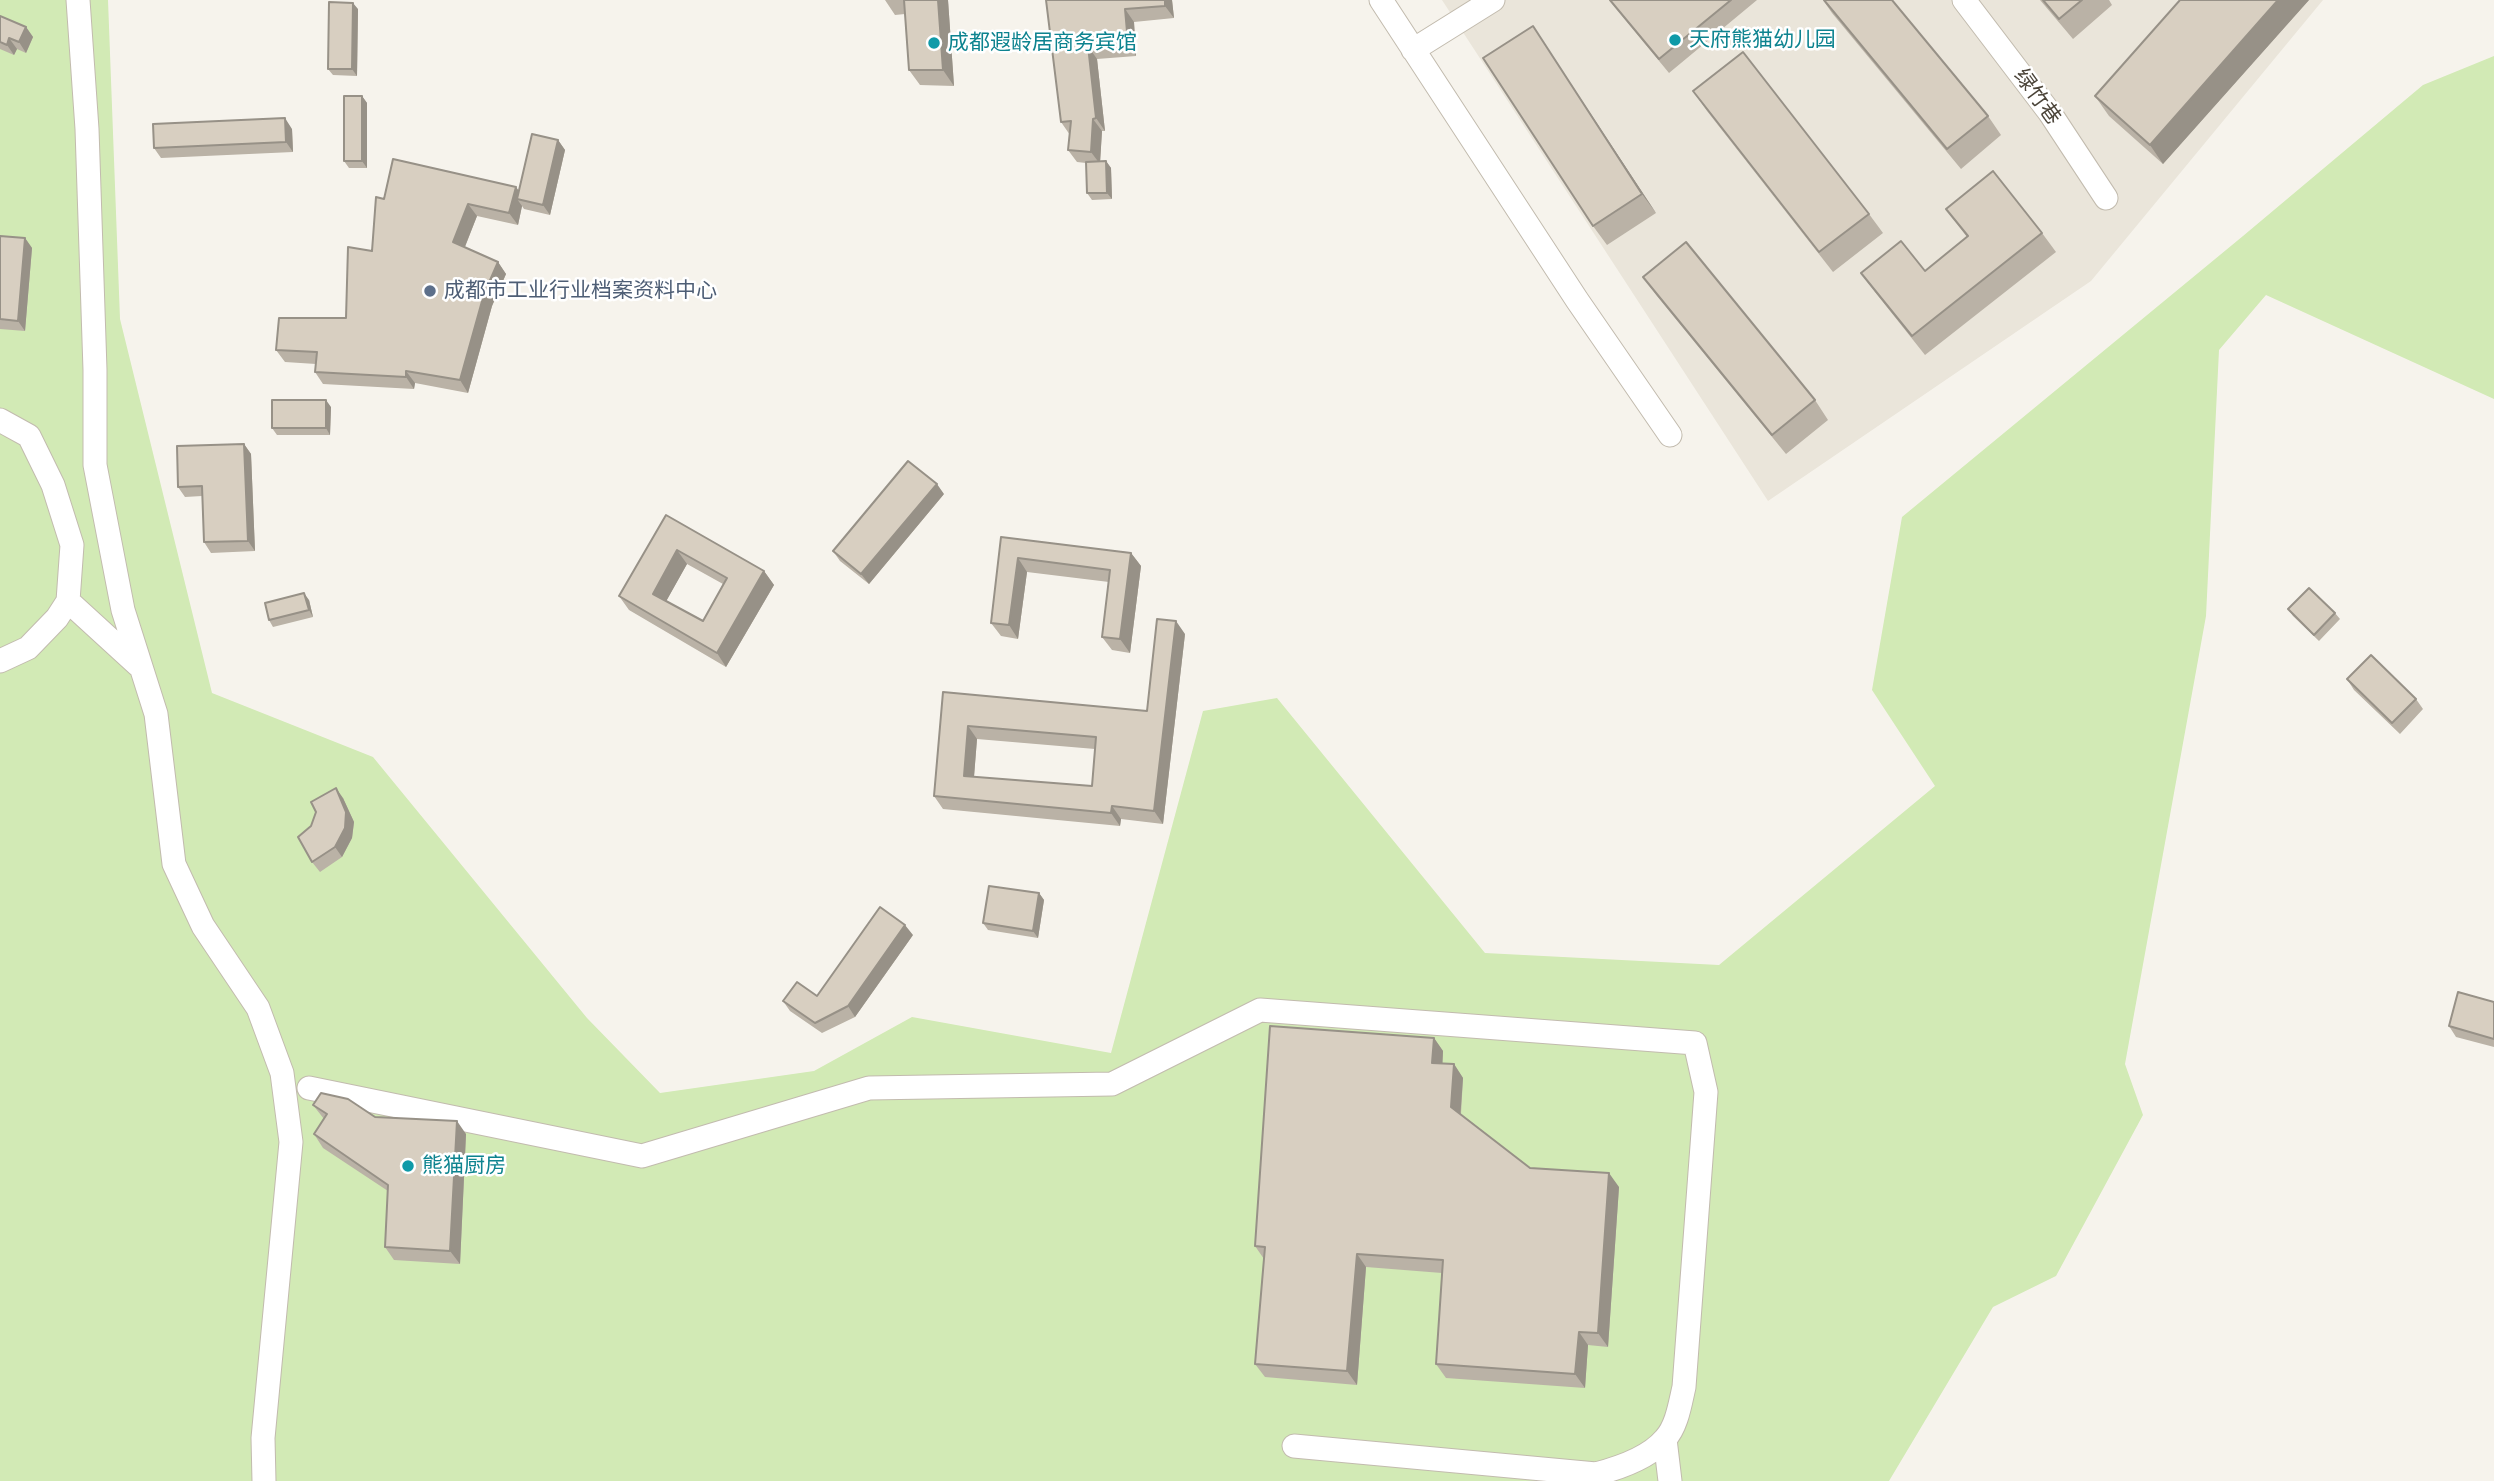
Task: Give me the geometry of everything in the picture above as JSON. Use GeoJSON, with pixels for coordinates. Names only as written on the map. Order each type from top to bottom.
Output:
{"type":"FeatureCollection","features":[{"type":"Feature","properties":{"kind":"street"},"geometry":{"type":"LineString","coordinates":[[78,0],[87,129],[95,465],[123,610],[156,714],[174,864],[203,926],[258,1008],[282,1073],[291,1142],[263,1438],[264,1481]]}},
{"type":"Feature","properties":{"kind":"street"},"geometry":{"type":"LineString","coordinates":[[1381,0],[1670,435]]}},
{"type":"Feature","properties":{"kind":"street"},"geometry":{"type":"LineString","coordinates":[[1413,50],[1493,0]]}},
{"type":"Feature","properties":{"kind":"street","name":"绿竹巷"},"geometry":{"type":"LineString","coordinates":[[1964,0],[2050,113],[2106,198]]}},
{"type":"Feature","properties":{"kind":"street"},"geometry":{"type":"LineString","coordinates":[[0,420],[29,436],[53,485],[72,545],[68,601],[57,618],[28,648],[0,661]]}},
{"type":"Feature","properties":{"kind":"street"},"geometry":{"type":"LineString","coordinates":[[68,601],[139,666]]}},
{"type":"Feature","properties":{"kind":"street"},"geometry":{"type":"LineString","coordinates":[[309,1088],[642,1156],[869,1088],[1112,1084],[1260,1010],[1695,1043],[1706,1092],[1684,1387],[1677,1416],[1665,1439],[1619,1468],[1596,1474],[1294,1446]]}},
{"type":"Feature","properties":{"kind":"street"},"geometry":{"type":"LineString","coordinates":[[1665,1439],[1670,1481]]}},
{"type":"Feature","properties":{"kind":"shaded area"},"geometry":{"type":"Polygon","coordinates":[[[1442,0],[2323,0],[2091,281],[1768,501],[1442,0]]]}},
{"type":"Feature","properties":{"kind":"green space"},"geometry":{"type":"Polygon","coordinates":[[[0,0],[108,0],[120,319],[212,693],[373,757],[587,1018],[660,1093],[814,1071],[912,1017],[1111,1053],[1203,711],[1277,698],[1485,953],[1719,965],[1935,786],[1872,690],[1902,517],[2423,85],[2494,56],[2494,399],[2266,295],[2219,350],[2206,616],[2125,1064],[2143,1115],[2056,1276],[1993,1307],[1889,1481],[0,1481],[0,0]]]}},
{"type":"Feature","properties":{"kind":"building"},"geometry":{"type":"Polygon","coordinates":[[[904,0],[938,0],[943,70],[909,70],[904,0]]]}},
{"type":"Feature","properties":{"kind":"building"},"geometry":{"type":"Polygon","coordinates":[[[1046,0],[1165,0],[1165,6],[1125,9],[1128,43],[1088,46],[1096,118],[1093,119],[1091,152],[1068,150],[1071,121],[1061,122],[1046,0]]]}},
{"type":"Feature","properties":{"kind":"building","name":"天府熊猫幼儿园"},"geometry":{"type":"Polygon","coordinates":[[[1610,0],[1731,0],[1659,59],[1610,0]]]}},
{"type":"Feature","properties":{"kind":"building"},"geometry":{"type":"Polygon","coordinates":[[[1824,0],[1892,0],[1988,116],[1947,149],[1824,0]]]}},
{"type":"Feature","properties":{"kind":"building"},"geometry":{"type":"Polygon","coordinates":[[[2043,0],[2082,0],[2059,19],[2043,0]]]}},
{"type":"Feature","properties":{"kind":"building"},"geometry":{"type":"Polygon","coordinates":[[[2180,0],[2278,0],[2150,145],[2095,96],[2180,0]]]}},
{"type":"Feature","properties":{"kind":"building"},"geometry":{"type":"Polygon","coordinates":[[[329,2],[353,3],[352,69],[328,69],[329,2]]]}},
{"type":"Feature","properties":{"kind":"building"},"geometry":{"type":"Polygon","coordinates":[[[0,16],[26,27],[19,42],[9,38],[7,45],[0,42],[0,16]]]}},
{"type":"Feature","properties":{"kind":"building"},"geometry":{"type":"Polygon","coordinates":[[[1533,26],[1642,194],[1593,226],[1483,58],[1533,26]]]}},
{"type":"Feature","properties":{"kind":"building"},"geometry":{"type":"Polygon","coordinates":[[[1743,52],[1869,214],[1819,252],[1693,91],[1743,52]]]}},
{"type":"Feature","properties":{"kind":"building"},"geometry":{"type":"Polygon","coordinates":[[[344,96],[362,96],[362,161],[344,161],[344,96]]]}},
{"type":"Feature","properties":{"kind":"building"},"geometry":{"type":"Polygon","coordinates":[[[285,118],[286,142],[154,148],[153,124],[285,118]]]}},
{"type":"Feature","properties":{"kind":"building"},"geometry":{"type":"Polygon","coordinates":[[[532,134],[558,140],[543,205],[517,199],[532,134]]]}},
{"type":"Feature","properties":{"kind":"building"},"geometry":{"type":"Polygon","coordinates":[[[393,159],[516,187],[509,213],[468,204],[453,242],[498,262],[484,294],[460,380],[406,371],[406,377],[315,372],[317,352],[276,350],[279,318],[346,318],[348,247],[372,251],[376,197],[384,199],[393,159]]]}},
{"type":"Feature","properties":{"kind":"building"},"geometry":{"type":"Polygon","coordinates":[[[1106,161],[1107,193],[1087,193],[1086,162],[1106,161]]]}},
{"type":"Feature","properties":{"kind":"building"},"geometry":{"type":"Polygon","coordinates":[[[1993,171],[2042,233],[1912,336],[1861,273],[1901,241],[1925,271],[1968,236],[1946,209],[1993,171]]]}},
{"type":"Feature","properties":{"kind":"building"},"geometry":{"type":"Polygon","coordinates":[[[0,236],[25,238],[18,321],[0,319],[0,236]]]}},
{"type":"Feature","properties":{"kind":"building"},"geometry":{"type":"Polygon","coordinates":[[[1686,242],[1815,400],[1772,435],[1643,277],[1686,242]]]}},
{"type":"Feature","properties":{"kind":"building"},"geometry":{"type":"Polygon","coordinates":[[[272,400],[326,400],[326,428],[272,428],[272,400]]]}},
{"type":"Feature","properties":{"kind":"building"},"geometry":{"type":"Polygon","coordinates":[[[244,444],[248,541],[204,542],[202,486],[178,487],[177,446],[244,444]]]}},
{"type":"Feature","properties":{"kind":"building"},"geometry":{"type":"Polygon","coordinates":[[[908,461],[937,484],[861,574],[833,551],[908,461]]]}},
{"type":"Feature","properties":{"kind":"building"},"geometry":{"type":"Polygon","coordinates":[[[666,515],[764,571],[717,653],[619,596],[666,515]],[[677,550],[653,594],[703,621],[727,578],[677,550]]]}},
{"type":"Feature","properties":{"kind":"building"},"geometry":{"type":"Polygon","coordinates":[[[1001,537],[1131,553],[1120,639],[1102,637],[1110,570],[1018,558],[1009,625],[991,623],[1001,537]]]}},
{"type":"Feature","properties":{"kind":"building"},"geometry":{"type":"Polygon","coordinates":[[[2309,588],[2335,613],[2314,635],[2288,609],[2309,588]]]}},
{"type":"Feature","properties":{"kind":"building"},"geometry":{"type":"Polygon","coordinates":[[[304,593],[309,610],[269,620],[265,603],[304,593]]]}},
{"type":"Feature","properties":{"kind":"building"},"geometry":{"type":"Polygon","coordinates":[[[1157,619],[1176,621],[1154,811],[1112,806],[1111,813],[934,796],[943,692],[1147,711],[1157,619]],[[968,726],[964,776],[1092,786],[1096,737],[968,726]]]}},
{"type":"Feature","properties":{"kind":"building"},"geometry":{"type":"Polygon","coordinates":[[[2371,655],[2416,699],[2392,723],[2347,679],[2371,655]]]}},
{"type":"Feature","properties":{"kind":"building"},"geometry":{"type":"Polygon","coordinates":[[[336,788],[346,812],[345,828],[335,847],[312,862],[298,837],[311,826],[316,812],[311,802],[336,788]]]}},
{"type":"Feature","properties":{"kind":"building"},"geometry":{"type":"Polygon","coordinates":[[[989,886],[1039,893],[1033,931],[983,923],[989,886]]]}},
{"type":"Feature","properties":{"kind":"building"},"geometry":{"type":"Polygon","coordinates":[[[880,907],[905,925],[848,1006],[815,1023],[783,1001],[797,982],[817,996],[880,907]]]}},
{"type":"Feature","properties":{"kind":"building"},"geometry":{"type":"Polygon","coordinates":[[[2458,992],[2494,1002],[2494,1039],[2449,1026],[2458,992]]]}},
{"type":"Feature","properties":{"kind":"building"},"geometry":{"type":"Polygon","coordinates":[[[1270,1026],[1434,1038],[1432,1063],[1454,1064],[1451,1107],[1530,1168],[1609,1173],[1598,1333],[1579,1332],[1575,1374],[1436,1364],[1443,1260],[1357,1254],[1347,1371],[1255,1364],[1265,1247],[1255,1246],[1270,1026]]]}},
{"type":"Feature","properties":{"kind":"building","name":"熊猫厨房"},"geometry":{"type":"Polygon","coordinates":[[[321,1093],[348,1099],[375,1117],[457,1121],[450,1251],[385,1247],[388,1185],[314,1134],[327,1114],[313,1105],[321,1093]]]}},
{"type":"Feature","properties":{"kind":"place","name":"天府熊猫幼儿园"},"geometry":{"type":"Point","coordinates":[1675,40]}},
{"type":"Feature","properties":{"kind":"place","name":"成都遐龄居商务宾馆"},"geometry":{"type":"Point","coordinates":[934,43]}},
{"type":"Feature","properties":{"kind":"place","name":"成都市工业行业档案资料中心"},"geometry":{"type":"Point","coordinates":[430,291]}},
{"type":"Feature","properties":{"kind":"place","name":"熊猫厨房"},"geometry":{"type":"Point","coordinates":[408,1166]}}]}
